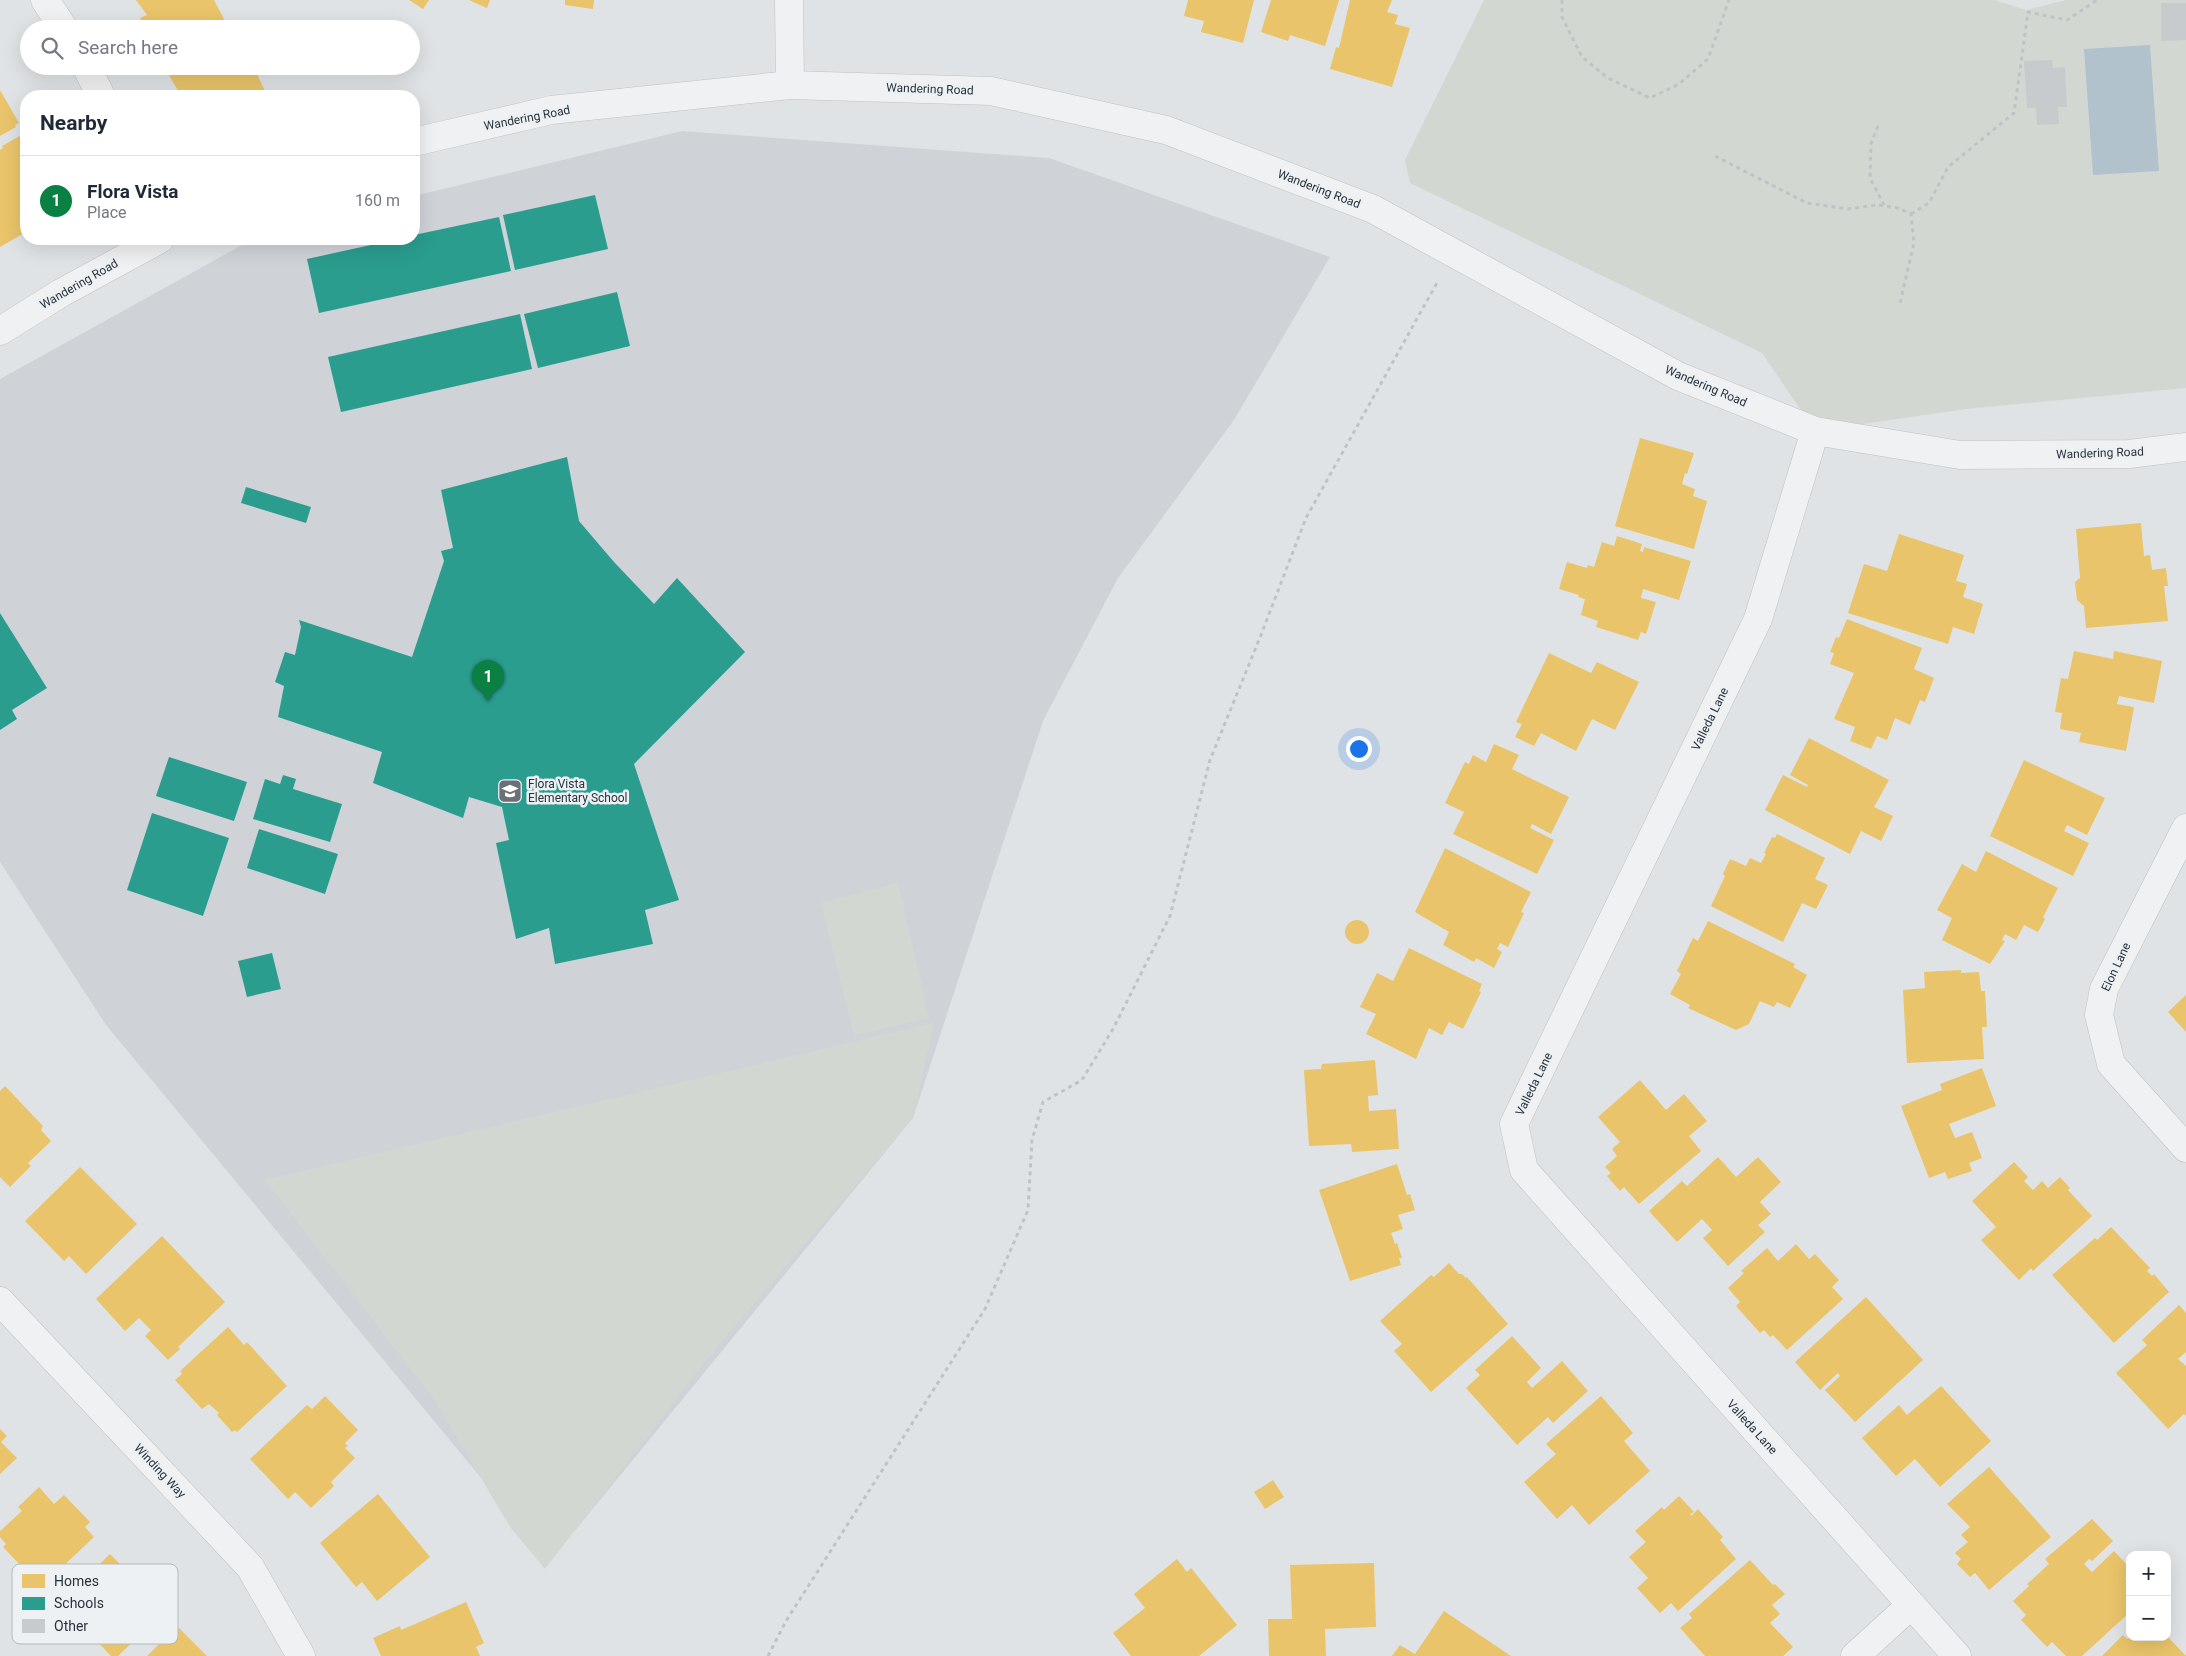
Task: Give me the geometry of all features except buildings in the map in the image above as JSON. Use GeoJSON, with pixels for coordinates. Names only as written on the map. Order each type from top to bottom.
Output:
{"type":"FeatureCollection","features":[{"type":"Feature","properties":{"kind":"street"},"geometry":{"type":"LineString","coordinates":[[45,0],[58,20]]}},
{"type":"Feature","properties":{"kind":"street"},"geometry":{"type":"LineString","coordinates":[[789,0],[790,85]]}},
{"type":"Feature","properties":{"kind":"street"},"geometry":{"type":"LineString","coordinates":[[90,75],[98,90]]}},
{"type":"Feature","properties":{"kind":"street","name":"Wandering Road"},"geometry":{"type":"LineString","coordinates":[[420,141],[551,110],[790,85],[991,91],[1166,130],[1373,209],[1678,376],[1815,431],[1960,455],[2128,454],[2186,447]]}},
{"type":"Feature","properties":{"kind":"street","name":"Wandering Road"},"geometry":{"type":"LineString","coordinates":[[0,331],[61,293],[149,245]]}},
{"type":"Feature","properties":{"kind":"street","name":"Valleda Lane"},"geometry":{"type":"LineString","coordinates":[[1815,431],[1758,619],[1514,1124],[1524,1170],[1957,1656]]}},
{"type":"Feature","properties":{"kind":"street","name":"Elon Lane"},"geometry":{"type":"LineString","coordinates":[[2186,828],[2104,989],[2099,1015],[2111,1064],[2186,1148]]}},
{"type":"Feature","properties":{"kind":"street","name":"Winding Way"},"geometry":{"type":"LineString","coordinates":[[0,1301],[250,1567],[301,1656]]}},
{"type":"Feature","properties":{"kind":"street"},"geometry":{"type":"LineString","coordinates":[[1855,1656],[1911,1605]]}},
{"type":"Feature","properties":{"kind":"path"},"geometry":{"type":"LineString","coordinates":[[1562,0],[1562,17],[1582,57],[1608,78],[1650,98],[1679,84],[1708,59],[1729,0]]}},
{"type":"Feature","properties":{"kind":"path"},"geometry":{"type":"LineString","coordinates":[[1911,214],[1929,203],[1948,166],[2014,113],[2028,12],[2068,20],[2097,0]]}},
{"type":"Feature","properties":{"kind":"path"},"geometry":{"type":"LineString","coordinates":[[1878,126],[1871,144],[1870,178],[1885,206]]}},
{"type":"Feature","properties":{"kind":"path"},"geometry":{"type":"LineString","coordinates":[[1715,156],[1807,203],[1848,209],[1876,205],[1898,208],[1911,214]]}},
{"type":"Feature","properties":{"kind":"path"},"geometry":{"type":"LineString","coordinates":[[1900,303],[1914,243],[1911,214]]}},
{"type":"Feature","properties":{"kind":"path"},"geometry":{"type":"LineString","coordinates":[[768,1656],[786,1621],[985,1309],[1028,1210],[1032,1140],[1043,1102],[1082,1080],[1113,1029],[1170,916],[1210,760],[1306,518],[1454,252]]}},
{"type":"Feature","properties":{"kind":"shaded area"},"geometry":{"type":"Polygon","coordinates":[[[1484,0],[1995,0],[2026,10],[2066,0],[2186,0],[2186,388],[1966,409],[1815,431],[1762,353],[1410,183],[1405,160],[1484,0]]]}},
{"type":"Feature","properties":{"kind":"shaded area","name":"Flora Vista Elementary School"},"geometry":{"type":"Polygon","coordinates":[[[682,131],[1049,158],[1330,257],[1234,420],[1118,578],[1043,721],[913,1118],[550,1561],[106,1025],[0,862],[0,379],[242,245],[420,245],[420,195],[682,131]]]}},
{"type":"Feature","properties":{"kind":"shaded area"},"geometry":{"type":"Polygon","coordinates":[[[898,883],[929,1018],[854,1035],[821,903],[898,883]]]}},
{"type":"Feature","properties":{"kind":"shaded area"},"geometry":{"type":"Polygon","coordinates":[[[934,1023],[913,1118],[710,1355],[545,1569],[510,1527],[434,1399],[265,1180],[934,1023]]]}},
{"type":"Feature","properties":{"kind":"water"},"geometry":{"type":"Polygon","coordinates":[[[2150,45],[2159,171],[2093,175],[2084,49],[2150,45]]]}},
{"type":"Feature","properties":{"kind":"place","name":"Flora Vista"},"geometry":{"type":"Point","coordinates":[488,701]}},
{"type":"Feature","properties":{"kind":"place","name":"Flora Vista Elementary School"},"geometry":{"type":"Point","coordinates":[510,791]}}]}
